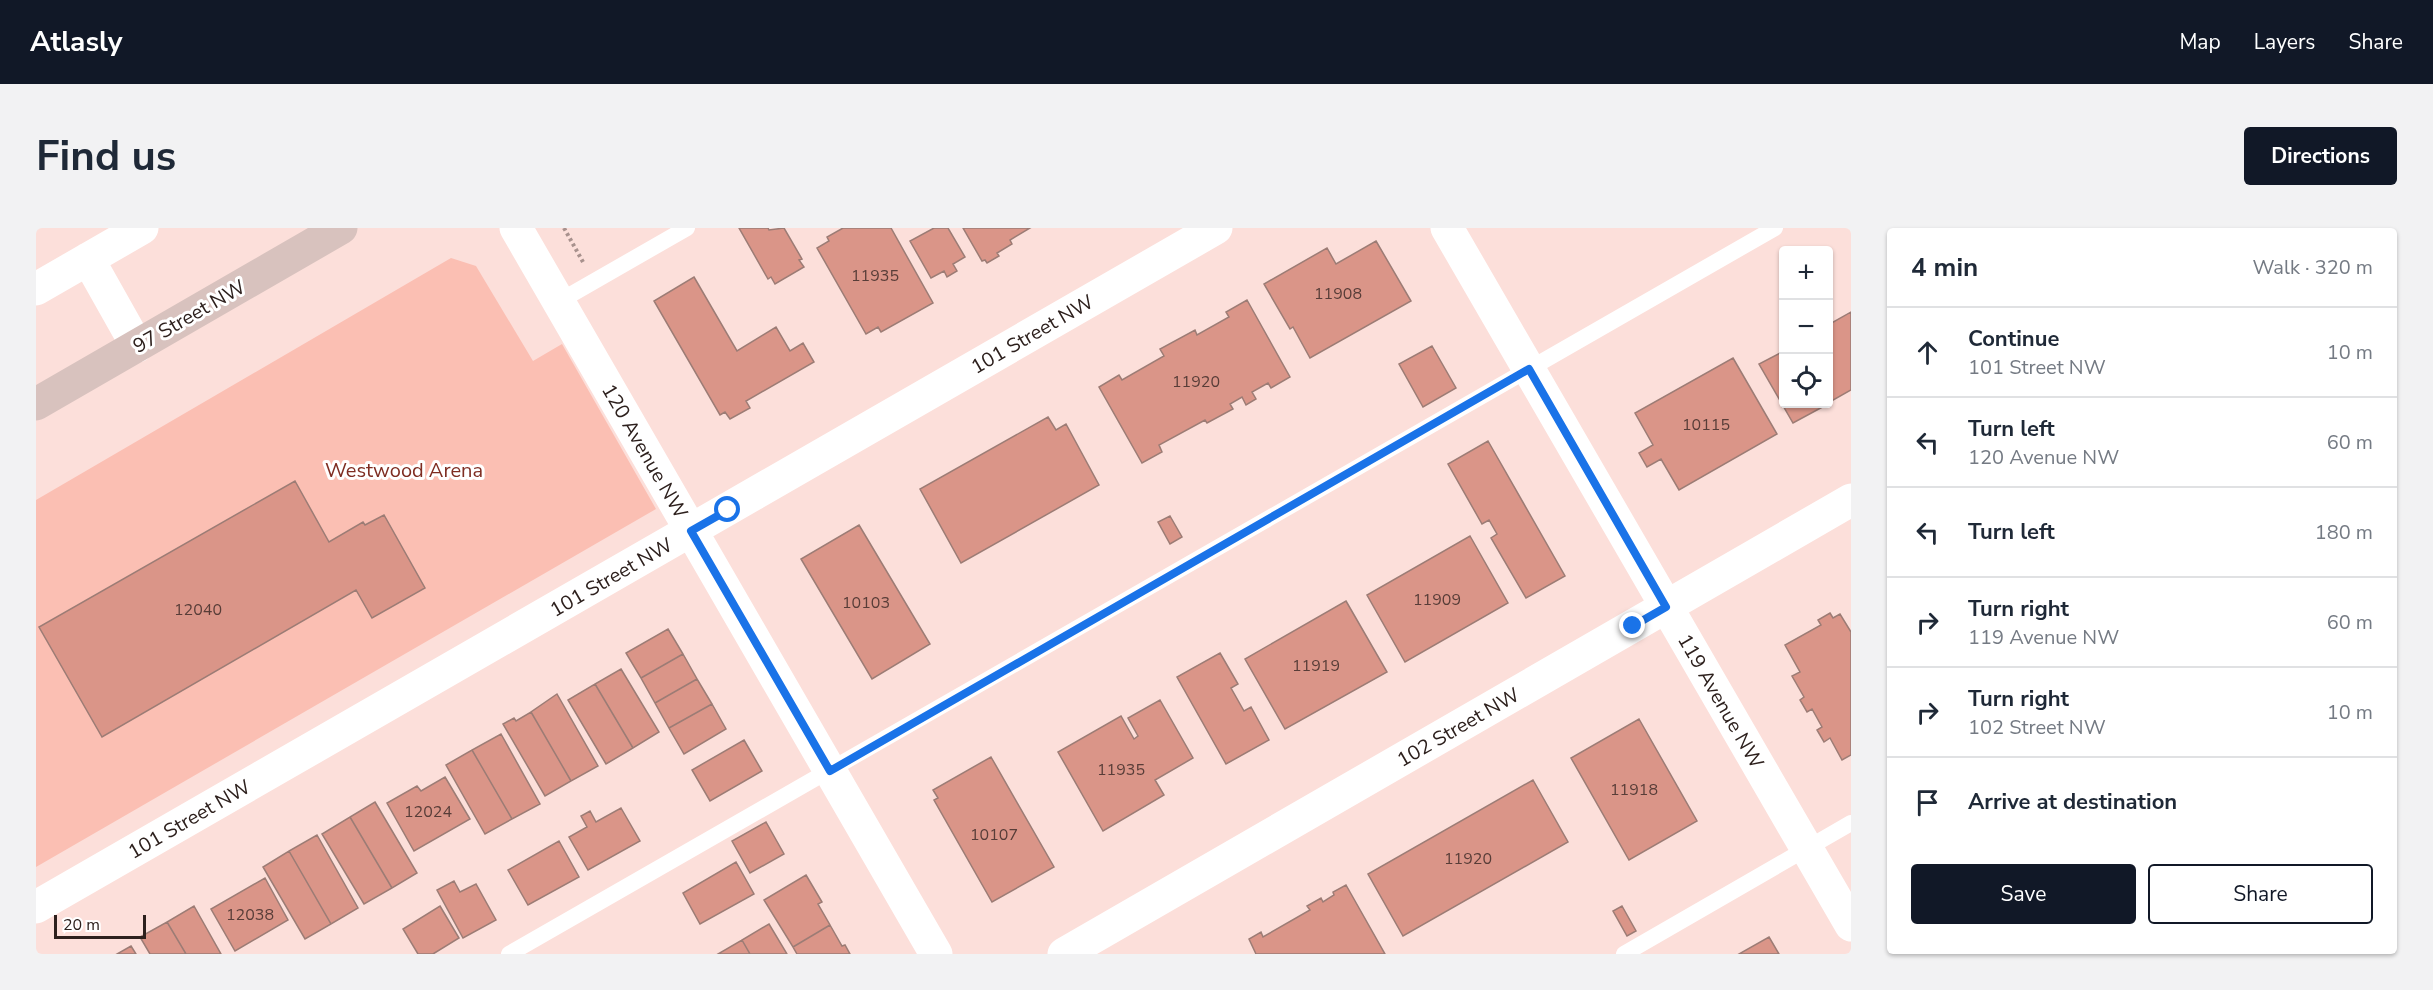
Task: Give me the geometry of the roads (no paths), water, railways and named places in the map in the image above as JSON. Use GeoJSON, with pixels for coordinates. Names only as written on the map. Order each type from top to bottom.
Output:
{"type":"FeatureCollection","features":[{"type":"Feature","properties":{"kind":"main road","name":"97 Street NW"},"geometry":{"type":"LineString","coordinates":[[36,404],[341,228]]}},
{"type":"Feature","properties":{"kind":"street"},"geometry":{"type":"LineString","coordinates":[[36,289],[142,228]]}},
{"type":"Feature","properties":{"kind":"street","name":"120 Avenue NW"},"geometry":{"type":"LineString","coordinates":[[516,228],[936,954]]}},
{"type":"Feature","properties":{"kind":"street","name":"101 Street NW"},"geometry":{"type":"LineString","coordinates":[[36,907],[1216,228]]}},
{"type":"Feature","properties":{"kind":"street","name":"119 Avenue NW"},"geometry":{"type":"LineString","coordinates":[[1448,228],[1851,925]]}},
{"type":"Feature","properties":{"kind":"street"},"geometry":{"type":"LineString","coordinates":[[88,259],[137,346]]}},
{"type":"Feature","properties":{"kind":"street","name":"102 Street NW"},"geometry":{"type":"LineString","coordinates":[[1064,954],[1851,500]]}},
{"type":"Feature","properties":{"kind":"lane"},"geometry":{"type":"LineString","coordinates":[[558,302],[687,228]]}},
{"type":"Feature","properties":{"kind":"lane"},"geometry":{"type":"LineString","coordinates":[[509,954],[1775,228]]}},
{"type":"Feature","properties":{"kind":"lane"},"geometry":{"type":"LineString","coordinates":[[1624,954],[1851,823]]}},
{"type":"Feature","properties":{"kind":"park label","name":"Westwood Arena"},"geometry":{"type":"Point","coordinates":[404,470]}}]}
